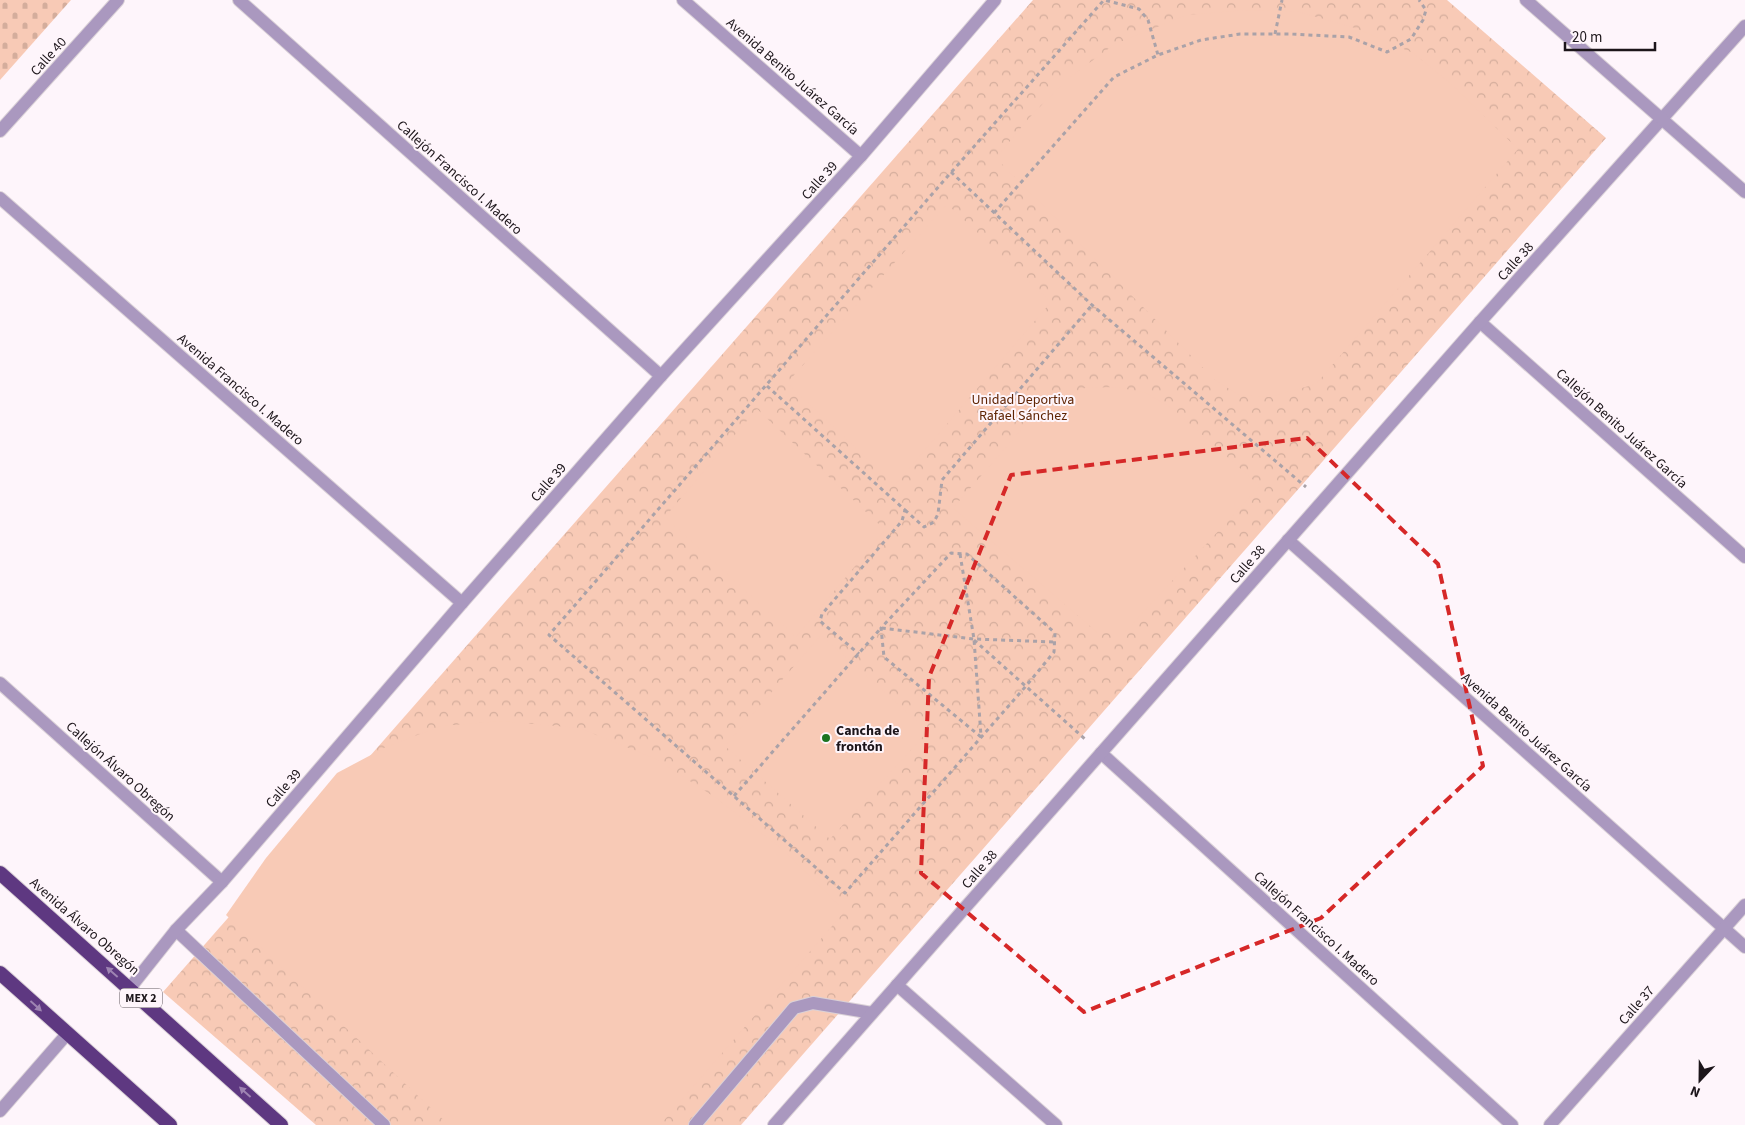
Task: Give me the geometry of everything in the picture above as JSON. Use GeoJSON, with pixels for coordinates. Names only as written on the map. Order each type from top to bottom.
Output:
{"type":"FeatureCollection","features":[{"type":"Feature","properties":{"kind":"highway","name":"Avenida Álvaro Obregón"},"geometry":{"type":"LineString","coordinates":[[0,873],[282,1125]]}},
{"type":"Feature","properties":{"kind":"highway"},"geometry":{"type":"LineString","coordinates":[[0,973],[170,1125]]}},
{"type":"Feature","properties":{"kind":"street","name":"Calle 40"},"geometry":{"type":"LineString","coordinates":[[0,131],[118,0]]}},
{"type":"Feature","properties":{"kind":"street","name":"Callejón Francisco I. Madero"},"geometry":{"type":"LineString","coordinates":[[239,0],[661,376]]}},
{"type":"Feature","properties":{"kind":"street","name":"Avenida Benito Juárez García"},"geometry":{"type":"LineString","coordinates":[[683,0],[860,156]]}},
{"type":"Feature","properties":{"kind":"street","name":"Calle 39"},"geometry":{"type":"LineString","coordinates":[[130,988],[176,930],[222,882],[462,603],[661,376],[860,156],[995,0]]}},
{"type":"Feature","properties":{"kind":"street"},"geometry":{"type":"LineString","coordinates":[[1526,0],[1745,192]]}},
{"type":"Feature","properties":{"kind":"street","name":"Calle 38"},"geometry":{"type":"LineString","coordinates":[[774,1125],[1480,322],[1745,26]]}},
{"type":"Feature","properties":{"kind":"street","name":"Avenida Francisco I. Madero"},"geometry":{"type":"LineString","coordinates":[[0,198],[462,603]]}},
{"type":"Feature","properties":{"kind":"street","name":"Callejón Benito Juárez García"},"geometry":{"type":"LineString","coordinates":[[1480,322],[1745,557]]}},
{"type":"Feature","properties":{"kind":"street","name":"Avenida Benito Juárez García"},"geometry":{"type":"LineString","coordinates":[[1288,540],[1745,947]]}},
{"type":"Feature","properties":{"kind":"street","name":"Callejón Álvaro Obregón"},"geometry":{"type":"LineString","coordinates":[[0,683],[222,882]]}},
{"type":"Feature","properties":{"kind":"street","name":"Callejón Francisco I. Madero"},"geometry":{"type":"LineString","coordinates":[[1101,753],[1512,1125]]}},
{"type":"Feature","properties":{"kind":"street","name":"Calle 37"},"geometry":{"type":"LineString","coordinates":[[1550,1125],[1745,905]]}},
{"type":"Feature","properties":{"kind":"street"},"geometry":{"type":"LineString","coordinates":[[176,930],[384,1125]]}},
{"type":"Feature","properties":{"kind":"street"},"geometry":{"type":"LineString","coordinates":[[897,985],[1056,1125]]}},
{"type":"Feature","properties":{"kind":"street"},"geometry":{"type":"LineString","coordinates":[[695,1125],[794,1008],[813,1003],[872,1013]]}},
{"type":"Feature","properties":{"kind":"street"},"geometry":{"type":"LineString","coordinates":[[0,1111],[67,1034]]}},
{"type":"Feature","properties":{"kind":"path"},"geometry":{"type":"LineString","coordinates":[[734,796],[880,628],[951,553],[967,554],[1055,633],[1054,652],[845,893],[549,635],[951,172],[1104,0],[1139,9],[1148,20],[1158,56]]}},
{"type":"Feature","properties":{"kind":"path"},"geometry":{"type":"LineString","coordinates":[[1275,34],[1282,0]]}},
{"type":"Feature","properties":{"kind":"path"},"geometry":{"type":"LineString","coordinates":[[994,213],[1114,77],[1158,56],[1201,40],[1240,34],[1349,37],[1387,52],[1411,39],[1423,20],[1426,10],[1419,0]]}},
{"type":"Feature","properties":{"kind":"path"},"geometry":{"type":"LineString","coordinates":[[951,172],[1092,305],[1306,487]]}},
{"type":"Feature","properties":{"kind":"path"},"geometry":{"type":"LineString","coordinates":[[767,386],[924,527],[934,522],[938,514],[942,480],[1092,305]]}},
{"type":"Feature","properties":{"kind":"path"},"geometry":{"type":"LineString","coordinates":[[859,654],[820,621],[822,614],[902,522],[905,510]]}},
{"type":"Feature","properties":{"kind":"path"},"geometry":{"type":"LineString","coordinates":[[960,554],[974,639],[981,737]]}},
{"type":"Feature","properties":{"kind":"path"},"geometry":{"type":"LineString","coordinates":[[880,628],[884,657],[981,737]]}},
{"type":"Feature","properties":{"kind":"path"},"geometry":{"type":"LineString","coordinates":[[880,628],[974,639],[1054,642]]}},
{"type":"Feature","properties":{"kind":"path"},"geometry":{"type":"LineString","coordinates":[[974,639],[1101,753]]}},
{"type":"Feature","properties":{"kind":"highlighted area"},"geometry":{"type":"Polygon","coordinates":[[[1307,438],[1438,564],[1483,766],[1321,918],[1084,1012],[921,873],[929,677],[1011,475],[1307,438]]]}},
{"type":"Feature","properties":{"kind":"green space"},"geometry":{"type":"Polygon","coordinates":[[[0,0],[71,0],[0,80],[0,0]]]}},
{"type":"Feature","properties":{"kind":"green space","name":"Unidad Deportiva Rafael Sánchez"},"geometry":{"type":"Polygon","coordinates":[[[1033,0],[1447,0],[1606,138],[741,1125],[316,1125],[163,992],[1033,0]]]}},
{"type":"Feature","properties":{"kind":"green space"},"geometry":{"type":"Polygon","coordinates":[[[1246,10],[1299,12],[1355,28],[1413,53],[1450,83],[1518,149],[1316,384],[1269,397],[1239,395],[1215,380],[996,158],[1029,118],[1066,80],[1115,44],[1187,15],[1246,10]]]}},
{"type":"Feature","properties":{"kind":"green space"},"geometry":{"type":"Polygon","coordinates":[[[947,204],[1051,302],[895,485],[787,383],[947,204]]]}},
{"type":"Feature","properties":{"kind":"green space"},"geometry":{"type":"Polygon","coordinates":[[[1116,387],[1146,393],[1173,409],[1260,486],[1124,633],[1098,633],[953,508],[1036,413],[1064,395],[1085,388],[1116,387]]]}},
{"type":"Feature","properties":{"kind":"green space"},"geometry":{"type":"Polygon","coordinates":[[[757,409],[885,530],[796,637],[665,517],[757,409]]]}},
{"type":"Feature","properties":{"kind":"green space","name":"Cancha de frontón"},"geometry":{"type":"Polygon","coordinates":[[[821,635],[928,731],[830,839],[725,746],[821,635]]]}},
{"type":"Feature","properties":{"kind":"green space"},"geometry":{"type":"Polygon","coordinates":[[[501,721],[579,728],[656,759],[716,798],[781,848],[845,911],[660,1125],[449,1125],[226,915],[266,858],[337,773],[386,747],[441,726],[501,721]]]}},
{"type":"Feature","properties":{"kind":"place","name":"Cancha de frontón"},"geometry":{"type":"Point","coordinates":[826,738]}}]}
